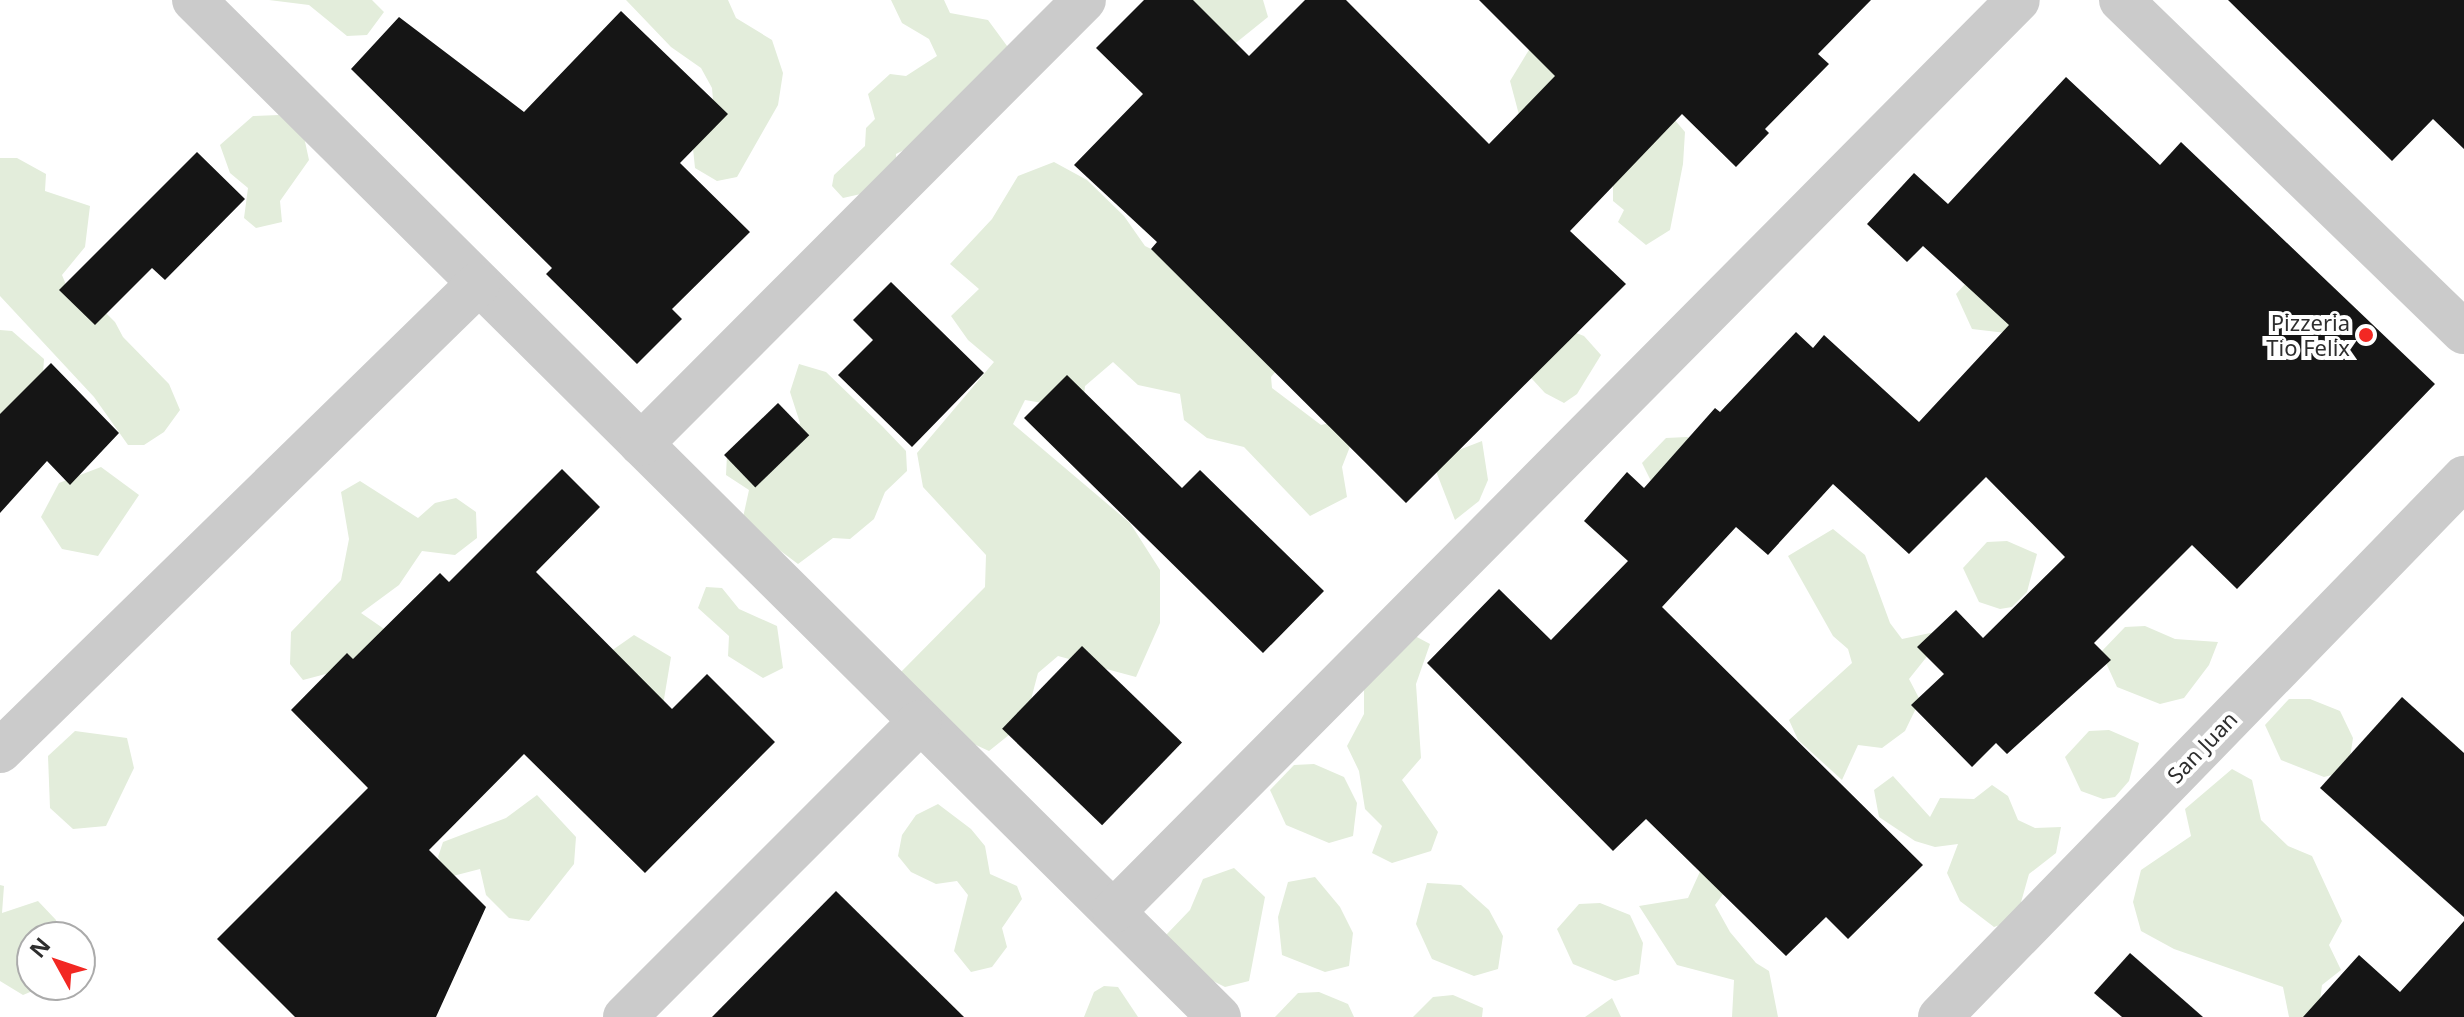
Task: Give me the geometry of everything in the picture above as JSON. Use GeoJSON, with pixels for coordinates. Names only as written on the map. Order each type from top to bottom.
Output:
{"type":"FeatureCollection","features":[{"type":"Feature","properties":{"kind":"street"},"geometry":{"type":"LineString","coordinates":[[194,0],[1219,1017]]}},
{"type":"Feature","properties":{"kind":"street"},"geometry":{"type":"LineString","coordinates":[[641,444],[1084,0]]}},
{"type":"Feature","properties":{"kind":"street"},"geometry":{"type":"LineString","coordinates":[[1114,911],[2018,0]]}},
{"type":"Feature","properties":{"kind":"street"},"geometry":{"type":"LineString","coordinates":[[2121,0],[2464,332]]}},
{"type":"Feature","properties":{"kind":"street"},"geometry":{"type":"LineString","coordinates":[[0,751],[478,284]]}},
{"type":"Feature","properties":{"kind":"street","name":"San Juan"},"geometry":{"type":"LineString","coordinates":[[1940,1017],[2464,478]]}},
{"type":"Feature","properties":{"kind":"street"},"geometry":{"type":"LineString","coordinates":[[625,1017],[920,722]]}},
{"type":"Feature","properties":{"kind":"green space"},"geometry":{"type":"Polygon","coordinates":[[[269,0],[372,0],[384,12],[367,35],[347,36],[309,5],[269,0]]]}},
{"type":"Feature","properties":{"kind":"green space"},"geometry":{"type":"Polygon","coordinates":[[[626,0],[728,0],[736,18],[772,40],[783,73],[778,105],[737,177],[717,181],[695,168],[692,139],[714,111],[712,88],[701,68],[671,47],[626,0]]]}},
{"type":"Feature","properties":{"kind":"green space"},"geometry":{"type":"Polygon","coordinates":[[[891,0],[944,0],[950,13],[988,20],[1010,50],[914,145],[896,154],[897,170],[874,191],[843,198],[832,186],[834,175],[865,146],[866,128],[875,119],[868,94],[890,74],[906,76],[937,56],[929,39],[902,23],[891,0]]]}},
{"type":"Feature","properties":{"kind":"green space"},"geometry":{"type":"Polygon","coordinates":[[[1188,0],[1263,0],[1268,17],[1232,46],[1188,0]]]}},
{"type":"Feature","properties":{"kind":"green space"},"geometry":{"type":"Polygon","coordinates":[[[1532,45],[1580,76],[1522,126],[1510,81],[1532,45]]]}},
{"type":"Feature","properties":{"kind":"green space"},"geometry":{"type":"Polygon","coordinates":[[[1663,106],[1685,132],[1683,164],[1670,230],[1646,245],[1618,222],[1624,210],[1613,201],[1613,174],[1663,106]]]}},
{"type":"Feature","properties":{"kind":"green space"},"geometry":{"type":"Polygon","coordinates":[[[279,115],[304,137],[309,160],[280,201],[282,222],[256,228],[244,218],[248,188],[230,173],[220,145],[253,116],[279,115]]]}},
{"type":"Feature","properties":{"kind":"green space"},"geometry":{"type":"Polygon","coordinates":[[[0,158],[17,158],[46,174],[45,191],[90,206],[85,247],[62,275],[69,292],[100,307],[115,322],[123,337],[169,384],[180,410],[164,432],[144,445],[128,445],[94,397],[0,296],[0,158]]]}},
{"type":"Feature","properties":{"kind":"green space"},"geometry":{"type":"Polygon","coordinates":[[[1054,162],[1087,180],[1124,216],[1145,246],[1219,282],[1284,362],[1271,377],[1272,388],[1321,425],[1347,419],[1353,439],[1342,467],[1347,497],[1310,516],[1244,447],[1207,438],[1184,420],[1180,394],[1138,385],[1113,362],[1085,386],[1082,419],[1060,406],[1025,400],[1013,424],[1130,523],[1160,570],[1160,623],[1136,677],[1058,656],[1038,673],[1025,722],[989,751],[952,734],[899,674],[985,587],[986,555],[923,487],[917,453],[994,362],[968,340],[951,316],[979,289],[950,264],[992,219],[1018,176],[1054,162]]]}},
{"type":"Feature","properties":{"kind":"green space"},"geometry":{"type":"Polygon","coordinates":[[[1980,268],[2030,279],[2006,333],[1972,329],[1956,294],[1980,268]]]}},
{"type":"Feature","properties":{"kind":"green space"},"geometry":{"type":"Polygon","coordinates":[[[1558,326],[1584,336],[1601,355],[1577,394],[1564,403],[1545,393],[1522,368],[1558,326]]]}},
{"type":"Feature","properties":{"kind":"green space"},"geometry":{"type":"Polygon","coordinates":[[[0,330],[12,331],[44,359],[41,404],[0,453],[0,330]]]}},
{"type":"Feature","properties":{"kind":"green space"},"geometry":{"type":"Polygon","coordinates":[[[799,364],[826,372],[882,426],[906,451],[907,471],[885,492],[874,519],[850,539],[833,538],[798,564],[742,522],[749,490],[726,475],[727,454],[739,442],[764,456],[782,453],[800,423],[790,392],[799,364]]]}},
{"type":"Feature","properties":{"kind":"green space"},"geometry":{"type":"Polygon","coordinates":[[[1687,437],[1716,449],[1659,497],[1642,463],[1666,438],[1687,437]]]}},
{"type":"Feature","properties":{"kind":"green space"},"geometry":{"type":"Polygon","coordinates":[[[1482,441],[1488,480],[1479,501],[1455,520],[1434,466],[1446,455],[1482,441]]]}},
{"type":"Feature","properties":{"kind":"green space"},"geometry":{"type":"Polygon","coordinates":[[[101,467],[139,495],[98,556],[62,549],[41,517],[59,483],[101,467]]]}},
{"type":"Feature","properties":{"kind":"green space"},"geometry":{"type":"Polygon","coordinates":[[[360,481],[418,518],[435,503],[456,498],[476,512],[477,538],[455,555],[422,551],[399,585],[361,613],[403,642],[337,671],[303,680],[290,664],[291,632],[341,580],[349,539],[341,492],[360,481]]]}},
{"type":"Feature","properties":{"kind":"green space"},"geometry":{"type":"Polygon","coordinates":[[[1833,529],[1865,555],[1890,623],[1902,639],[1949,629],[1909,679],[1920,700],[1905,731],[1882,748],[1858,745],[1842,780],[1798,740],[1789,720],[1852,663],[1848,649],[1833,636],[1788,556],[1833,529]]]}},
{"type":"Feature","properties":{"kind":"green space"},"geometry":{"type":"Polygon","coordinates":[[[2007,541],[2037,554],[2027,592],[2012,607],[2000,609],[1979,602],[1963,568],[1987,542],[2007,541]]]}},
{"type":"Feature","properties":{"kind":"green space"},"geometry":{"type":"Polygon","coordinates":[[[706,587],[722,588],[739,609],[777,626],[783,668],[763,678],[728,656],[729,636],[698,608],[706,587]]]}},
{"type":"Feature","properties":{"kind":"green space"},"geometry":{"type":"Polygon","coordinates":[[[2145,626],[2175,639],[2218,642],[2209,665],[2184,698],[2160,704],[2117,687],[2101,652],[2125,627],[2145,626]]]}},
{"type":"Feature","properties":{"kind":"green space"},"geometry":{"type":"Polygon","coordinates":[[[634,635],[671,657],[664,699],[649,740],[594,663],[634,635]]]}},
{"type":"Feature","properties":{"kind":"green space"},"geometry":{"type":"Polygon","coordinates":[[[1415,636],[1430,644],[1416,684],[1421,758],[1402,780],[1438,832],[1431,851],[1392,863],[1372,853],[1382,826],[1365,809],[1359,771],[1347,746],[1364,714],[1364,689],[1415,636]]]}},
{"type":"Feature","properties":{"kind":"green space"},"geometry":{"type":"Polygon","coordinates":[[[2289,699],[2310,699],[2340,711],[2353,738],[2348,771],[2324,777],[2281,760],[2265,725],[2289,699]]]}},
{"type":"Feature","properties":{"kind":"green space"},"geometry":{"type":"Polygon","coordinates":[[[2109,730],[2139,743],[2129,781],[2115,797],[2103,799],[2081,791],[2065,757],[2089,731],[2109,730]]]}},
{"type":"Feature","properties":{"kind":"green space"},"geometry":{"type":"Polygon","coordinates":[[[75,731],[127,738],[134,768],[106,826],[73,829],[50,808],[48,756],[75,731]]]}},
{"type":"Feature","properties":{"kind":"green space"},"geometry":{"type":"Polygon","coordinates":[[[1314,764],[1344,777],[1357,803],[1353,836],[1329,843],[1286,825],[1270,790],[1294,765],[1314,764]]]}},
{"type":"Feature","properties":{"kind":"green space"},"geometry":{"type":"Polygon","coordinates":[[[2232,769],[2252,780],[2261,820],[2288,846],[2312,856],[2342,921],[2329,945],[2341,970],[2322,985],[2318,1017],[2289,1017],[2283,987],[2174,949],[2141,931],[2133,902],[2141,870],[2191,836],[2185,809],[2232,769]]]}},
{"type":"Feature","properties":{"kind":"green space"},"geometry":{"type":"Polygon","coordinates":[[[1893,776],[1930,817],[1940,798],[1974,799],[1992,785],[2008,796],[2018,820],[2035,828],[2061,827],[2056,853],[2029,874],[2016,920],[1994,927],[1960,901],[1947,873],[1958,844],[1935,847],[1915,841],[1879,817],[1874,790],[1893,776]]]}},
{"type":"Feature","properties":{"kind":"green space"},"geometry":{"type":"Polygon","coordinates":[[[537,795],[576,837],[574,864],[529,921],[509,918],[486,895],[480,869],[449,877],[438,857],[443,842],[506,818],[537,795]]]}},
{"type":"Feature","properties":{"kind":"green space"},"geometry":{"type":"Polygon","coordinates":[[[938,804],[971,829],[985,846],[990,874],[1017,886],[1022,899],[1002,928],[1007,947],[992,967],[971,972],[954,951],[968,895],[957,881],[936,884],[911,872],[898,856],[902,835],[916,815],[938,804]]]}},
{"type":"Feature","properties":{"kind":"green space"},"geometry":{"type":"Polygon","coordinates":[[[1703,865],[1741,870],[1715,905],[1730,932],[1756,963],[1769,971],[1778,1017],[1732,1017],[1734,980],[1677,965],[1639,906],[1688,898],[1703,865]]]}},
{"type":"Feature","properties":{"kind":"green space"},"geometry":{"type":"Polygon","coordinates":[[[1234,868],[1265,897],[1249,981],[1225,987],[1205,977],[1166,935],[1190,910],[1203,879],[1234,868]]]}},
{"type":"Feature","properties":{"kind":"green space"},"geometry":{"type":"Polygon","coordinates":[[[1315,877],[1340,907],[1353,933],[1349,966],[1325,972],[1282,955],[1278,917],[1288,882],[1315,877]]]}},
{"type":"Feature","properties":{"kind":"green space"},"geometry":{"type":"Polygon","coordinates":[[[1427,883],[1461,885],[1489,910],[1503,936],[1498,969],[1474,976],[1432,959],[1416,924],[1427,883]]]}},
{"type":"Feature","properties":{"kind":"green space"},"geometry":{"type":"Polygon","coordinates":[[[0,885],[4,886],[2,913],[38,901],[56,921],[16,921],[16,991],[0,981],[0,885]]]}},
{"type":"Feature","properties":{"kind":"green space"},"geometry":{"type":"Polygon","coordinates":[[[1600,903],[1630,915],[1643,943],[1639,974],[1615,981],[1573,964],[1557,929],[1579,904],[1600,903]]]}},
{"type":"Feature","properties":{"kind":"green space"},"geometry":{"type":"Polygon","coordinates":[[[1104,986],[1118,987],[1138,1017],[1084,1017],[1094,992],[1104,986]]]}},
{"type":"Feature","properties":{"kind":"green space"},"geometry":{"type":"Polygon","coordinates":[[[1319,992],[1348,1004],[1354,1017],[1275,1017],[1298,993],[1319,992]]]}},
{"type":"Feature","properties":{"kind":"green space"},"geometry":{"type":"Polygon","coordinates":[[[1453,995],[1483,1008],[1482,1017],[1413,1017],[1433,997],[1453,995]]]}},
{"type":"Feature","properties":{"kind":"green space"},"geometry":{"type":"Polygon","coordinates":[[[1612,998],[1621,1017],[1585,1017],[1612,998]]]}},
{"type":"Feature","properties":{"kind":"building"},"geometry":{"type":"Polygon","coordinates":[[[1144,0],[1193,0],[1249,56],[1305,0],[1346,0],[1489,144],[1555,76],[1479,0],[1871,0],[1818,54],[1829,64],[1765,129],[1769,133],[1736,167],[1682,114],[1570,231],[1626,284],[1406,503],[1151,249],[1157,242],[1074,165],[1143,94],[1096,48],[1144,0]]]}},
{"type":"Feature","properties":{"kind":"building"},"geometry":{"type":"Polygon","coordinates":[[[2228,0],[2464,0],[2464,149],[2433,119],[2392,161],[2228,0]]]}},
{"type":"Feature","properties":{"kind":"building"},"geometry":{"type":"Polygon","coordinates":[[[621,11],[728,114],[680,163],[750,232],[672,309],[682,319],[637,364],[546,274],[552,268],[351,69],[399,17],[524,112],[621,11]]]}},
{"type":"Feature","properties":{"kind":"building"},"geometry":{"type":"Polygon","coordinates":[[[2066,77],[2160,165],[2181,142],[2435,384],[2237,589],[2192,545],[2094,643],[2111,660],[2007,754],[1996,743],[1972,767],[1911,705],[1944,674],[1917,647],[1956,610],[1983,638],[2065,557],[1986,477],[1909,554],[1833,484],[1768,555],[1736,527],[1662,607],[1923,865],[1848,939],[1826,917],[1786,956],[1646,819],[1613,851],[1427,663],[1499,589],[1551,640],[1628,561],[1584,521],[1627,472],[1644,488],[1715,408],[1720,412],[1796,332],[1813,348],[1824,335],[1919,422],[2009,325],[1923,246],[1907,262],[1867,224],[1914,173],[1948,204],[2066,77]]]}},
{"type":"Feature","properties":{"kind":"building"},"geometry":{"type":"Polygon","coordinates":[[[197,152],[245,199],[165,280],[152,268],[95,325],[59,290],[197,152]]]}},
{"type":"Feature","properties":{"kind":"building"},"geometry":{"type":"Polygon","coordinates":[[[891,282],[984,373],[912,447],[838,375],[873,340],[853,320],[891,282]]]}},
{"type":"Feature","properties":{"kind":"building"},"geometry":{"type":"Polygon","coordinates":[[[51,363],[119,433],[70,485],[47,461],[0,513],[0,414],[51,363]]]}},
{"type":"Feature","properties":{"kind":"building"},"geometry":{"type":"Polygon","coordinates":[[[1067,375],[1182,488],[1200,470],[1324,591],[1263,653],[1024,418],[1067,375]]]}},
{"type":"Feature","properties":{"kind":"building"},"geometry":{"type":"Polygon","coordinates":[[[778,403],[809,435],[755,487],[724,455],[778,403]]]}},
{"type":"Feature","properties":{"kind":"building"},"geometry":{"type":"Polygon","coordinates":[[[562,469],[600,507],[536,572],[672,709],[707,674],[775,742],[645,873],[524,754],[429,850],[486,907],[436,1017],[295,1017],[217,939],[368,788],[291,710],[347,653],[353,659],[440,573],[449,582],[562,469]]]}},
{"type":"Feature","properties":{"kind":"building"},"geometry":{"type":"Polygon","coordinates":[[[1082,646],[1182,743],[1102,825],[1002,729],[1082,646]]]}},
{"type":"Feature","properties":{"kind":"building"},"geometry":{"type":"Polygon","coordinates":[[[2402,697],[2464,753],[2464,917],[2320,788],[2402,697]]]}},
{"type":"Feature","properties":{"kind":"building"},"geometry":{"type":"Polygon","coordinates":[[[836,891],[964,1017],[712,1017],[836,891]]]}},
{"type":"Feature","properties":{"kind":"building"},"geometry":{"type":"Polygon","coordinates":[[[2464,921],[2464,1017],[2303,1017],[2359,955],[2400,992],[2464,921]]]}},
{"type":"Feature","properties":{"kind":"building"},"geometry":{"type":"Polygon","coordinates":[[[2130,953],[2203,1017],[2122,1017],[2094,993],[2130,953]]]}},
{"type":"Feature","properties":{"kind":"place","name":"Pizzeria Tio Felix"},"geometry":{"type":"Point","coordinates":[2366,335]}}]}
